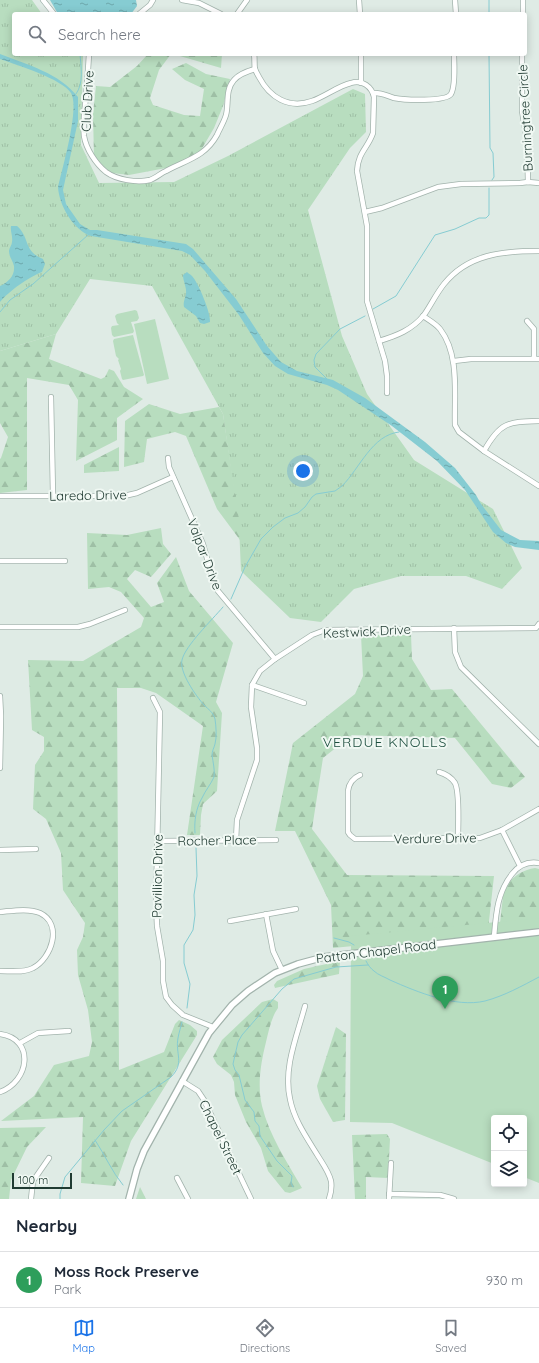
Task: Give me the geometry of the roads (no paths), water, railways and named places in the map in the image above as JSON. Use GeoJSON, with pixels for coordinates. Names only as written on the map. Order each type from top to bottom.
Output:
{"type":"FeatureCollection","features":[{"type":"Feature","properties":{"kind":"street"},"geometry":{"type":"LineString","coordinates":[[44,0],[53,12]]}},
{"type":"Feature","properties":{"kind":"street"},"geometry":{"type":"LineString","coordinates":[[141,12],[150,5],[153,0]]}},
{"type":"Feature","properties":{"kind":"street"},"geometry":{"type":"LineString","coordinates":[[182,0],[199,3],[218,12]]}},
{"type":"Feature","properties":{"kind":"street"},"geometry":{"type":"LineString","coordinates":[[238,12],[247,0]]}},
{"type":"Feature","properties":{"kind":"street"},"geometry":{"type":"LineString","coordinates":[[359,0],[360,12]]}},
{"type":"Feature","properties":{"kind":"street"},"geometry":{"type":"LineString","coordinates":[[455,0],[456,12]]}},
{"type":"Feature","properties":{"kind":"street"},"geometry":{"type":"LineString","coordinates":[[523,0],[523,12]]}},
{"type":"Feature","properties":{"kind":"street","name":"Club Drive"},"geometry":{"type":"LineString","coordinates":[[89,56],[84,118],[84,136],[87,147],[95,160],[109,173],[122,179],[138,181],[151,180],[165,171],[190,160],[206,149],[216,137],[226,114],[228,92],[234,80],[246,72],[255,69]]}},
{"type":"Feature","properties":{"kind":"street"},"geometry":{"type":"LineString","coordinates":[[254,56],[255,69],[264,86],[270,93],[280,100],[294,104],[312,101],[352,82],[361,83],[368,86],[374,93],[373,133],[360,154],[357,164],[358,178],[367,226],[366,294],[368,309],[385,361],[387,393]]}},
{"type":"Feature","properties":{"kind":"street"},"geometry":{"type":"LineString","coordinates":[[361,56],[361,83]]}},
{"type":"Feature","properties":{"kind":"street"},"geometry":{"type":"LineString","coordinates":[[374,93],[403,99],[446,98],[450,95],[453,87],[454,56]]}},
{"type":"Feature","properties":{"kind":"street","name":"Burningtree Circle"},"geometry":{"type":"LineString","coordinates":[[522,56],[522,111],[527,140],[528,182]]}},
{"type":"Feature","properties":{"kind":"street"},"geometry":{"type":"LineString","coordinates":[[365,212],[382,208],[438,187],[460,184],[539,183]]}},
{"type":"Feature","properties":{"kind":"street"},"geometry":{"type":"LineString","coordinates":[[379,341],[396,336],[408,330],[423,316],[444,284],[466,266],[485,256],[514,251],[539,251]]}},
{"type":"Feature","properties":{"kind":"street"},"geometry":{"type":"LineString","coordinates":[[423,316],[438,328],[449,344],[454,361],[455,425],[459,432],[484,451],[539,486]]}},
{"type":"Feature","properties":{"kind":"street"},"geometry":{"type":"LineString","coordinates":[[454,361],[471,359],[537,358],[534,329],[527,321]]}},
{"type":"Feature","properties":{"kind":"street"},"geometry":{"type":"LineString","coordinates":[[51,397],[53,495]]}},
{"type":"Feature","properties":{"kind":"street"},"geometry":{"type":"LineString","coordinates":[[484,451],[495,433],[504,426],[516,422],[539,421]]}},
{"type":"Feature","properties":{"kind":"street","name":"Valpar Drive"},"geometry":{"type":"LineString","coordinates":[[168,458],[169,467],[173,477],[203,544],[213,580],[218,591],[275,659]]}},
{"type":"Feature","properties":{"kind":"street","name":"Laredo Drive"},"geometry":{"type":"LineString","coordinates":[[0,496],[124,496],[132,495],[173,477]]}},
{"type":"Feature","properties":{"kind":"street"},"geometry":{"type":"LineString","coordinates":[[0,561],[65,561]]}},
{"type":"Feature","properties":{"kind":"street"},"geometry":{"type":"LineString","coordinates":[[0,627],[78,627],[90,624],[125,610]]}},
{"type":"Feature","properties":{"kind":"street"},"geometry":{"type":"LineString","coordinates":[[537,626],[539,633]]}},
{"type":"Feature","properties":{"kind":"street","name":"Kestwick Drive"},"geometry":{"type":"LineString","coordinates":[[252,685],[260,671],[275,659],[312,635],[325,630],[537,626]]}},
{"type":"Feature","properties":{"kind":"street"},"geometry":{"type":"LineString","coordinates":[[454,628],[455,652],[461,667],[539,744]]}},
{"type":"Feature","properties":{"kind":"street"},"geometry":{"type":"LineString","coordinates":[[236,840],[237,820],[257,760],[257,748],[251,707],[252,685],[304,702]]}},
{"type":"Feature","properties":{"kind":"street"},"geometry":{"type":"LineString","coordinates":[[0,696],[0,768]]}},
{"type":"Feature","properties":{"kind":"street","name":"Pavillion Drive"},"geometry":{"type":"LineString","coordinates":[[153,698],[160,712],[158,766],[157,926],[162,954],[164,989],[172,1005],[183,1015],[213,1027]]}},
{"type":"Feature","properties":{"kind":"street"},"geometry":{"type":"LineString","coordinates":[[439,772],[446,774],[452,779],[457,788],[458,838]]}},
{"type":"Feature","properties":{"kind":"street","name":"Verdure Drive"},"geometry":{"type":"LineString","coordinates":[[360,775],[353,779],[348,788],[348,829],[350,836],[355,839],[480,838],[502,830],[539,808]]}},
{"type":"Feature","properties":{"kind":"street"},"geometry":{"type":"LineString","coordinates":[[502,830],[520,866]]}},
{"type":"Feature","properties":{"kind":"street","name":"Rocher Place"},"geometry":{"type":"LineString","coordinates":[[158,841],[276,840]]}},
{"type":"Feature","properties":{"kind":"street"},"geometry":{"type":"LineString","coordinates":[[0,850],[36,850]]}},
{"type":"Feature","properties":{"kind":"street"},"geometry":{"type":"LineString","coordinates":[[494,937],[500,895],[508,879],[520,866],[531,862],[539,863]]}},
{"type":"Feature","properties":{"kind":"street"},"geometry":{"type":"LineString","coordinates":[[230,921],[296,909]]}},
{"type":"Feature","properties":{"kind":"street"},"geometry":{"type":"LineString","coordinates":[[0,912],[38,912],[49,920],[52,925],[53,933],[52,942],[40,964],[27,970],[0,971]]}},
{"type":"Feature","properties":{"kind":"street"},"geometry":{"type":"LineString","coordinates":[[266,914],[273,951],[282,970]]}},
{"type":"Feature","properties":{"kind":"street","name":"Patton Chapel Road"},"geometry":{"type":"LineString","coordinates":[[129,1199],[135,1174],[144,1151],[213,1027],[232,1005],[262,981],[282,970],[324,957],[539,932]]}},
{"type":"Feature","properties":{"kind":"street"},"geometry":{"type":"LineString","coordinates":[[305,1006],[290,1063],[288,1091],[291,1106],[297,1121],[329,1176],[331,1187],[329,1199]]}},
{"type":"Feature","properties":{"kind":"street"},"geometry":{"type":"LineString","coordinates":[[20,1043],[38,1033],[69,1031]]}},
{"type":"Feature","properties":{"kind":"street"},"geometry":{"type":"LineString","coordinates":[[0,1034],[9,1035],[20,1043],[25,1061],[22,1072],[15,1083],[0,1092]]}},
{"type":"Feature","properties":{"kind":"street","name":"Chapel Street"},"geometry":{"type":"LineString","coordinates":[[182,1081],[198,1091],[204,1100],[250,1199]]}},
{"type":"Feature","properties":{"kind":"street"},"geometry":{"type":"LineString","coordinates":[[31,1199],[33,1182],[49,1158]]}},
{"type":"Feature","properties":{"kind":"street"},"geometry":{"type":"LineString","coordinates":[[391,1163],[389,1197],[440,1195],[454,1199]]}},
{"type":"Feature","properties":{"kind":"street"},"geometry":{"type":"LineString","coordinates":[[177,1178],[188,1199]]}},
{"type":"Feature","properties":{"kind":"water"},"geometry":{"type":"Polygon","coordinates":[[[50,0],[136,0],[137,6],[132,12],[57,12],[50,0]]]}},
{"type":"Feature","properties":{"kind":"water"},"geometry":{"type":"Polygon","coordinates":[[[0,54],[32,66],[52,76],[62,82],[78,97],[78,121],[63,190],[66,204],[80,224],[90,230],[186,244],[193,249],[236,299],[267,346],[281,362],[297,371],[333,380],[365,398],[425,442],[455,468],[501,530],[520,540],[539,541],[539,550],[515,547],[506,543],[493,532],[465,490],[437,461],[392,426],[338,390],[327,385],[288,374],[275,366],[263,353],[239,315],[205,271],[190,255],[182,251],[91,236],[78,228],[64,209],[58,187],[72,125],[73,101],[71,93],[66,88],[49,78],[0,59],[0,54]]]}},
{"type":"Feature","properties":{"kind":"water"},"geometry":{"type":"Polygon","coordinates":[[[11,226],[17,226],[21,230],[29,248],[37,256],[43,259],[45,264],[42,272],[31,277],[9,293],[0,302],[0,286],[6,283],[14,270],[9,251],[12,243],[11,226]]]}},
{"type":"Feature","properties":{"kind":"water"},"geometry":{"type":"Polygon","coordinates":[[[187,272],[195,279],[201,291],[210,322],[204,324],[200,323],[196,316],[184,307],[186,292],[183,275],[187,272]]]}},
{"type":"Feature","properties":{"kind":"waterway"},"geometry":{"type":"LineString","coordinates":[[489,0],[489,12]]}},
{"type":"Feature","properties":{"kind":"waterway"},"geometry":{"type":"LineString","coordinates":[[76,94],[79,90],[81,80],[80,56]]}},
{"type":"Feature","properties":{"kind":"waterway"},"geometry":{"type":"LineString","coordinates":[[489,56],[490,148],[493,153],[494,177],[492,180]]}},
{"type":"Feature","properties":{"kind":"waterway"},"geometry":{"type":"LineString","coordinates":[[373,309],[396,296],[435,235],[455,229],[479,218],[486,218],[489,215],[489,188]]}},
{"type":"Feature","properties":{"kind":"waterway"},"geometry":{"type":"LineString","coordinates":[[0,312],[10,300],[33,284],[88,235]]}},
{"type":"Feature","properties":{"kind":"waterway"},"geometry":{"type":"LineString","coordinates":[[327,379],[315,367],[314,360],[316,354],[340,329],[365,316]]}},
{"type":"Feature","properties":{"kind":"waterway"},"geometry":{"type":"LineString","coordinates":[[231,599],[245,567],[261,539],[273,527],[285,518],[298,513],[316,494],[335,491],[342,486],[349,479],[367,453],[381,439],[390,434],[399,432]]}},
{"type":"Feature","properties":{"kind":"waterway"},"geometry":{"type":"LineString","coordinates":[[195,833],[195,819],[198,806],[214,777],[212,752],[216,741],[216,728],[215,719],[211,711],[204,705],[189,684],[183,671],[182,660],[184,654],[193,641],[223,607]]}},
{"type":"Feature","properties":{"kind":"waterway"},"geometry":{"type":"LineString","coordinates":[[187,1008],[190,984],[184,963],[184,945],[193,930],[195,915],[194,895],[197,876],[196,848]]}},
{"type":"Feature","properties":{"kind":"waterway"},"geometry":{"type":"LineString","coordinates":[[334,938],[354,945]]}},
{"type":"Feature","properties":{"kind":"waterway"},"geometry":{"type":"LineString","coordinates":[[366,961],[376,972],[390,980],[424,994],[449,1001],[474,1003],[485,1001],[513,990],[539,977]]}},
{"type":"Feature","properties":{"kind":"waterway"},"geometry":{"type":"LineString","coordinates":[[293,1187],[291,1183],[292,1176],[277,1161],[260,1136],[259,1126],[255,1121],[254,1112],[245,1100],[239,1075],[233,1064],[238,1042],[242,1035],[282,989],[294,979],[336,967],[368,965]]}},
{"type":"Feature","properties":{"kind":"waterway"},"geometry":{"type":"LineString","coordinates":[[60,1199],[65,1177],[104,1130],[122,1111],[171,1077],[175,1072],[179,1063],[177,1044],[182,1022]]}},
{"type":"Feature","properties":{"kind":"waterway"},"geometry":{"type":"LineString","coordinates":[[95,1140],[115,1175],[123,1185]]}},
{"type":"Feature","properties":{"kind":"place","name":"Moss Rock Preserve"},"geometry":{"type":"Point","coordinates":[445,1009]}},
{"type":"Feature","properties":{"kind":"district","name":"VERDUE KNOLLS"},"geometry":{"type":"Point","coordinates":[385,742]}}]}
